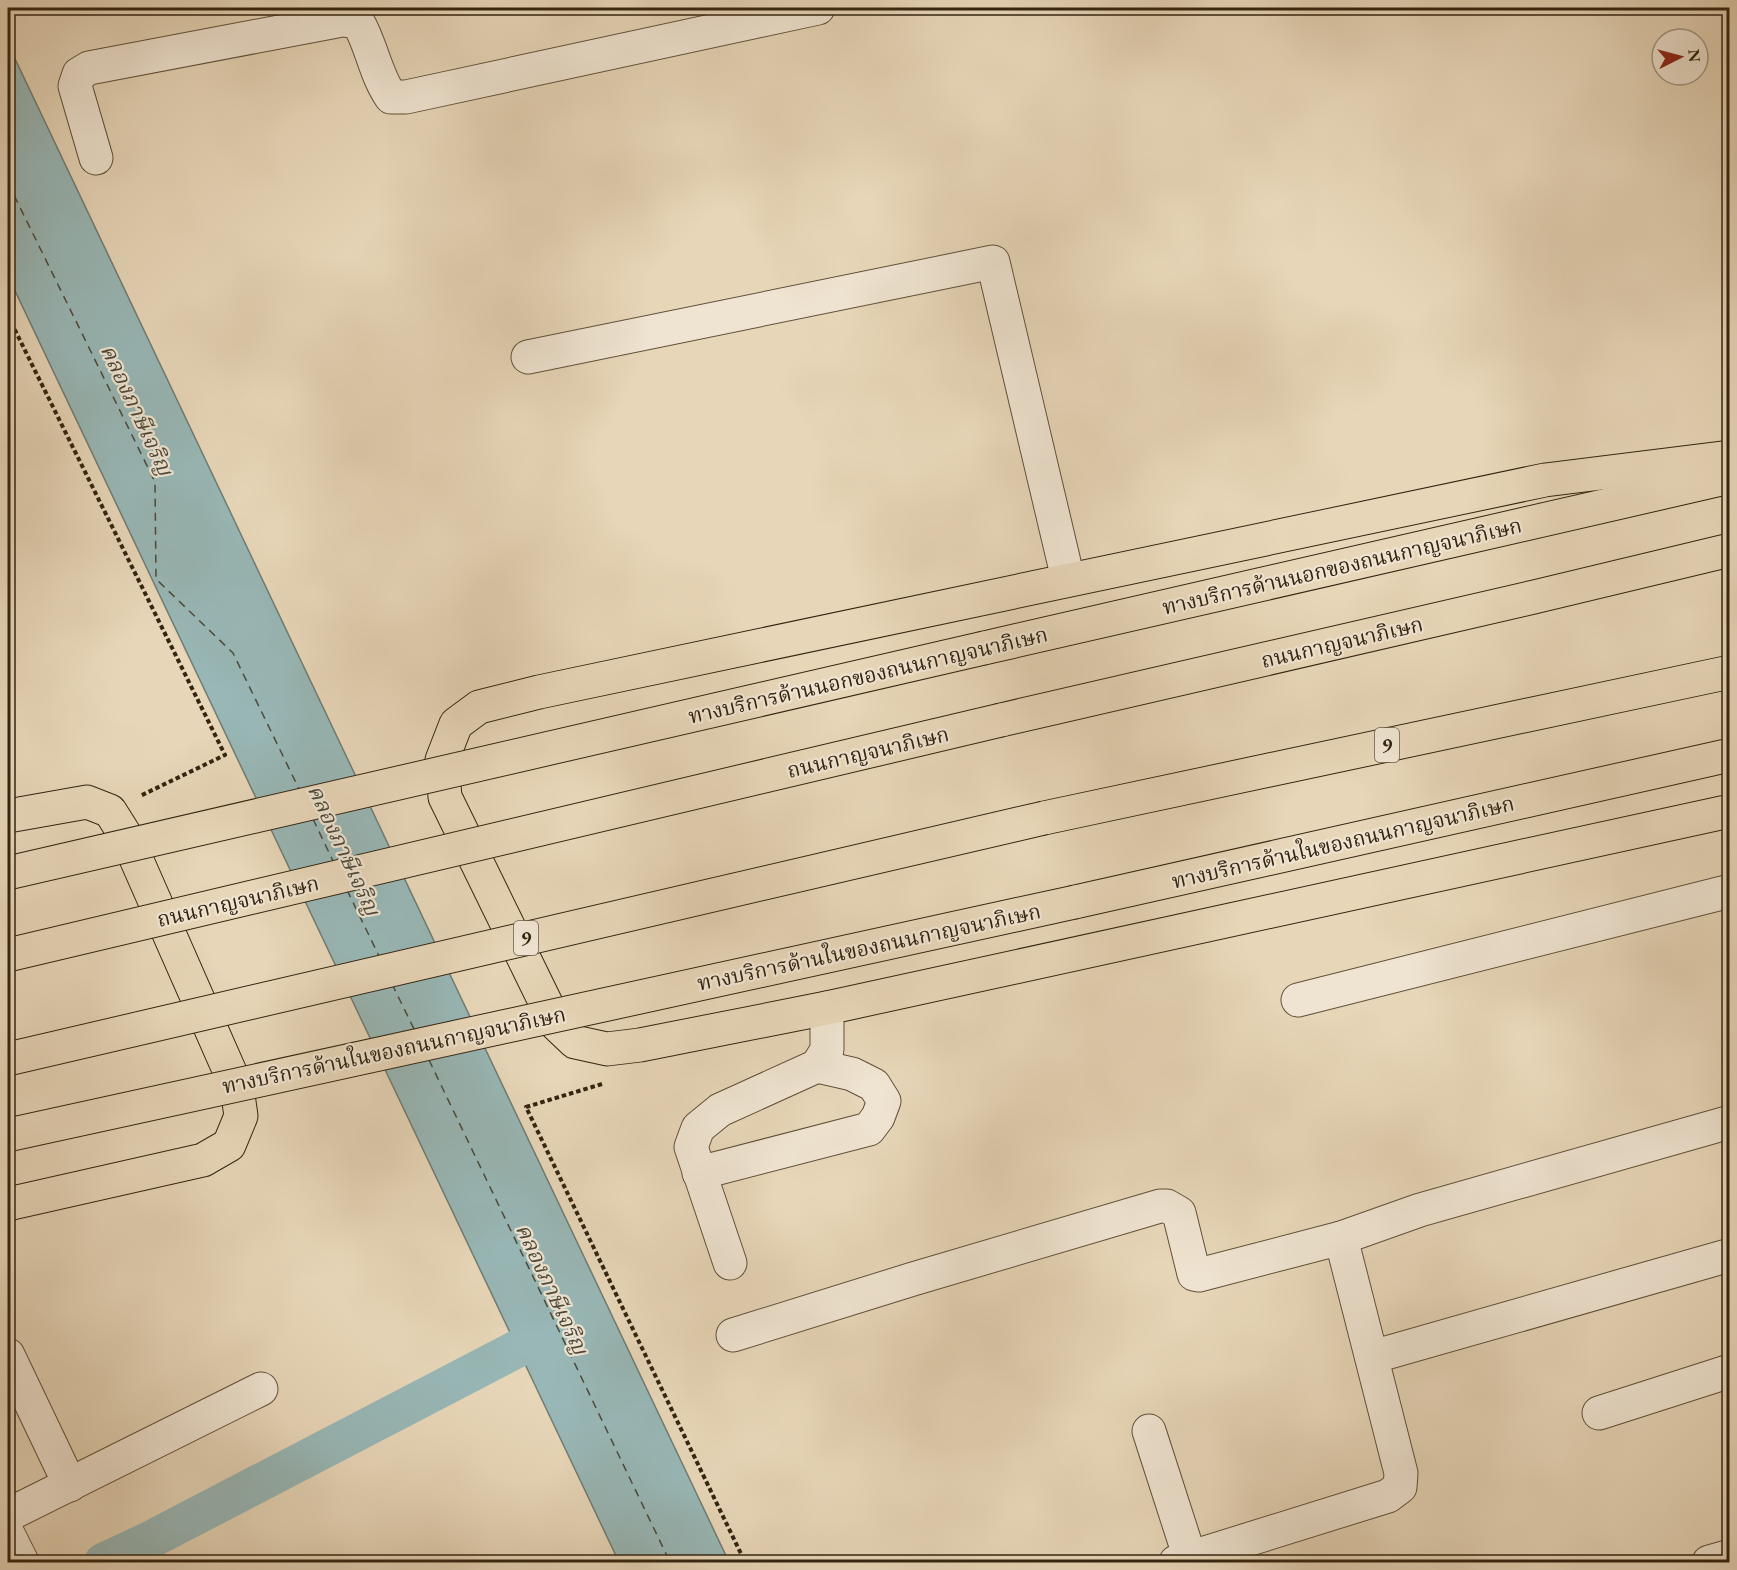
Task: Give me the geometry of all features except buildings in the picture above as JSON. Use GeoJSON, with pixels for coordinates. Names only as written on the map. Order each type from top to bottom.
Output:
{"type":"FeatureCollection","features":[{"type":"Feature","properties":{"kind":"main road"},"geometry":{"type":"LineString","coordinates":[[1730,456],[1545,480],[539,692],[479,707],[456,724],[442,760],[445,797],[556,1024],[575,1042],[607,1049],[640,1045],[827,1008],[1730,811]]}},
{"type":"Feature","properties":{"kind":"main road","name":"ทางบริการด้านนอกของถนนกาญจนาภิเษก"},"geometry":{"type":"LineString","coordinates":[[8,873],[1730,477]]}},
{"type":"Feature","properties":{"kind":"main road","name":"ถนนกาญจนาภิเษก"},"geometry":{"type":"LineString","coordinates":[[8,955],[1730,550]]}},
{"type":"Feature","properties":{"kind":"main road","name":"9"},"geometry":{"type":"LineString","coordinates":[[8,1059],[1044,818],[1730,672]]}},
{"type":"Feature","properties":{"kind":"main road","name":"ทางบริการด้านในของถนนกาญจนาภิเษก"},"geometry":{"type":"LineString","coordinates":[[8,1135],[1075,902],[1730,755]]}},
{"type":"Feature","properties":{"kind":"main road"},"geometry":{"type":"LineString","coordinates":[[8,816],[87,802],[110,811],[127,838],[223,1052],[237,1088],[241,1116],[229,1144],[203,1160],[8,1204]]}},
{"type":"Feature","properties":{"kind":"street"},"geometry":{"type":"LineString","coordinates":[[96,158],[75,87],[79,74],[89,68],[342,20],[358,22],[367,38],[382,85],[391,97],[406,97],[818,8]]}},
{"type":"Feature","properties":{"kind":"street"},"geometry":{"type":"LineString","coordinates":[[528,357],[993,262],[1068,579]]}},
{"type":"Feature","properties":{"kind":"street"},"geometry":{"type":"LineString","coordinates":[[1298,1000],[1730,891]]}},
{"type":"Feature","properties":{"kind":"street"},"geometry":{"type":"LineString","coordinates":[[730,1263],[691,1148],[699,1128],[720,1110],[817,1066],[827,1050],[827,1008]]}},
{"type":"Feature","properties":{"kind":"street"},"geometry":{"type":"LineString","coordinates":[[699,1173],[869,1129],[878,1117],[884,1101],[874,1085],[852,1074],[817,1066]]}},
{"type":"Feature","properties":{"kind":"street"},"geometry":{"type":"LineString","coordinates":[[733,1335],[924,1275],[1160,1206],[1167,1206],[1179,1213],[1194,1274],[1199,1275],[1341,1238],[1419,1210],[1730,1122]]}},
{"type":"Feature","properties":{"kind":"street"},"geometry":{"type":"LineString","coordinates":[[1149,1431],[1183,1560],[1388,1496],[1400,1487],[1401,1473],[1341,1238]]}},
{"type":"Feature","properties":{"kind":"street"},"geometry":{"type":"LineString","coordinates":[[1372,1357],[1730,1255]]}},
{"type":"Feature","properties":{"kind":"street"},"geometry":{"type":"LineString","coordinates":[[8,1355],[70,1485]]}},
{"type":"Feature","properties":{"kind":"street"},"geometry":{"type":"LineString","coordinates":[[1599,1413],[1730,1371]]}},
{"type":"Feature","properties":{"kind":"street"},"geometry":{"type":"LineString","coordinates":[[8,1515],[261,1389]]}},
{"type":"Feature","properties":{"kind":"street"},"geometry":{"type":"LineString","coordinates":[[8,1534],[22,1563]]}},
{"type":"Feature","properties":{"kind":"street"},"geometry":{"type":"LineString","coordinates":[[1709,1563],[1730,1556]]}},
{"type":"Feature","properties":{"kind":"path"},"geometry":{"type":"LineString","coordinates":[[8,316],[225,755],[110,811]]}},
{"type":"Feature","properties":{"kind":"path"},"geometry":{"type":"LineString","coordinates":[[604,1083],[526,1107],[745,1563]]}},
{"type":"Feature","properties":{"kind":"water","name":"คลองภาษีเจริญ"},"geometry":{"type":"Polygon","coordinates":[[[8,44],[729,1562],[619,1562],[8,276],[8,44]]]}},
{"type":"Feature","properties":{"kind":"waterway","name":"คลองภาษีเจริญ"},"geometry":{"type":"LineString","coordinates":[[103,1562],[148,1541],[563,1325]]}},
{"type":"Feature","properties":{"kind":"ferry route"},"geometry":{"type":"LineString","coordinates":[[8,183],[155,482],[156,579],[233,653],[300,791]]}},
{"type":"Feature","properties":{"kind":"ferry route"},"geometry":{"type":"LineString","coordinates":[[313,819],[333,861]]}},
{"type":"Feature","properties":{"kind":"ferry route"},"geometry":{"type":"LineString","coordinates":[[347,890],[379,956]]}},
{"type":"Feature","properties":{"kind":"ferry route"},"geometry":{"type":"LineString","coordinates":[[392,984],[414,1029]]}},
{"type":"Feature","properties":{"kind":"ferry route"},"geometry":{"type":"LineString","coordinates":[[429,1060],[670,1562]]}}]}
